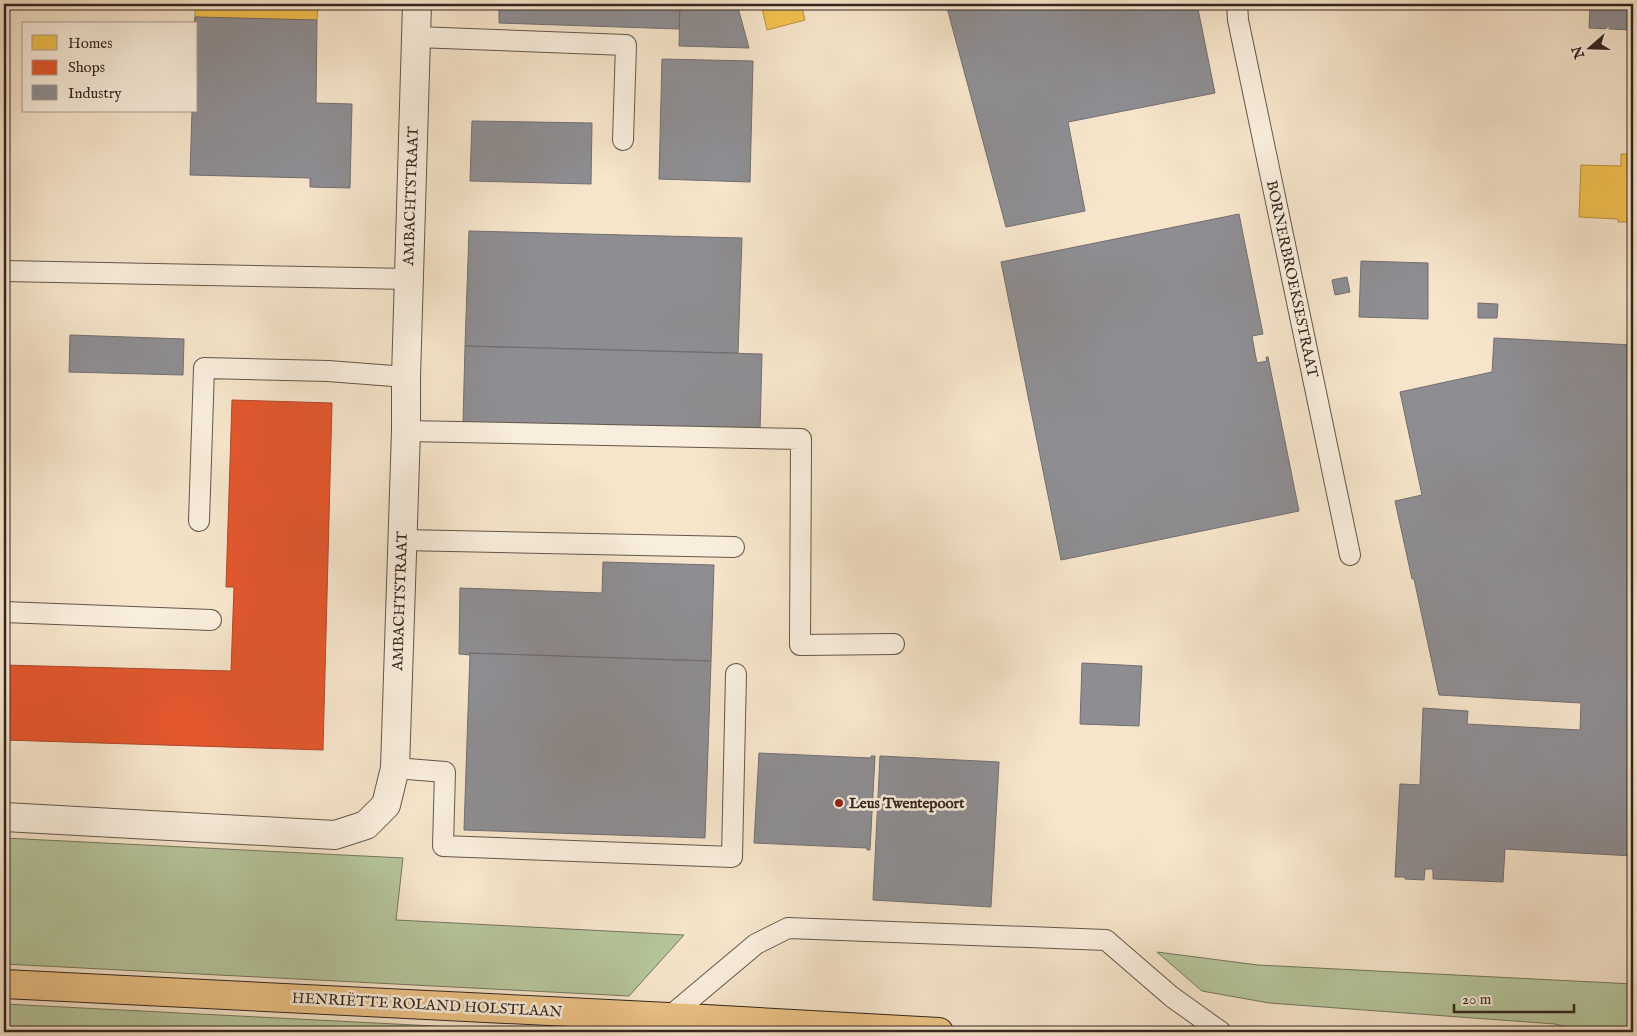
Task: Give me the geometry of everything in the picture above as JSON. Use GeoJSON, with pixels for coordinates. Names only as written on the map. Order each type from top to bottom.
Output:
{"type":"FeatureCollection","features":[{"type":"Feature","properties":{"kind":"main road","name":"HENRIËTTE ROLAND HOLSTLAAN"},"geometry":{"type":"LineString","coordinates":[[4,984],[939,1032]]}},
{"type":"Feature","properties":{"kind":"street","name":"AMBACHTSTRAAT"},"geometry":{"type":"LineString","coordinates":[[4,817],[335,836],[366,825],[386,805],[396,768],[417,4]]}},
{"type":"Feature","properties":{"kind":"lane","name":"BORNERBROEKSESTRAAT"},"geometry":{"type":"LineString","coordinates":[[1237,4],[1238,20],[1350,555]]}},
{"type":"Feature","properties":{"kind":"lane"},"geometry":{"type":"LineString","coordinates":[[416,38],[626,45],[623,140]]}},
{"type":"Feature","properties":{"kind":"lane"},"geometry":{"type":"LineString","coordinates":[[4,271],[409,279]]}},
{"type":"Feature","properties":{"kind":"lane"},"geometry":{"type":"LineString","coordinates":[[199,521],[204,368],[328,371],[406,376]]}},
{"type":"Feature","properties":{"kind":"lane"},"geometry":{"type":"LineString","coordinates":[[406,432],[801,439],[800,645],[894,644]]}},
{"type":"Feature","properties":{"kind":"lane"},"geometry":{"type":"LineString","coordinates":[[402,540],[734,546]]}},
{"type":"Feature","properties":{"kind":"lane"},"geometry":{"type":"LineString","coordinates":[[4,612],[211,620]]}},
{"type":"Feature","properties":{"kind":"lane"},"geometry":{"type":"LineString","coordinates":[[396,768],[445,772],[443,846],[732,857],[736,674]]}},
{"type":"Feature","properties":{"kind":"lane"},"geometry":{"type":"LineString","coordinates":[[669,1017],[756,944],[788,928],[1106,940],[1172,997],[1221,1032]]}},
{"type":"Feature","properties":{"kind":"green space"},"geometry":{"type":"Polygon","coordinates":[[[4,838],[403,858],[396,920],[684,935],[629,996],[4,964],[4,838]]]}},
{"type":"Feature","properties":{"kind":"green space"},"geometry":{"type":"Polygon","coordinates":[[[1157,952],[1258,965],[1633,984],[1633,1032],[1587,1032],[1555,1024],[1269,1003],[1202,991],[1157,952]]]}},
{"type":"Feature","properties":{"kind":"green space"},"geometry":{"type":"Polygon","coordinates":[[[4,1004],[551,1032],[4,1032],[4,1004]]]}},
{"type":"Feature","properties":{"kind":"building: Homes"},"geometry":{"type":"Polygon","coordinates":[[[195,4],[318,4],[317,20],[195,17],[195,4]]]}},
{"type":"Feature","properties":{"kind":"building: Homes"},"geometry":{"type":"Polygon","coordinates":[[[761,4],[801,4],[805,20],[767,30],[761,4]]]}},
{"type":"Feature","properties":{"kind":"building: Homes"},"geometry":{"type":"Polygon","coordinates":[[[1621,154],[1633,154],[1633,222],[1618,222],[1618,219],[1579,217],[1581,165],[1621,166],[1621,154]]]}},
{"type":"Feature","properties":{"kind":"building: Shops"},"geometry":{"type":"Polygon","coordinates":[[[232,400],[332,403],[323,750],[4,740],[4,665],[231,671],[234,587],[226,587],[232,400]]]}},
{"type":"Feature","properties":{"kind":"building: Industry"},"geometry":{"type":"Polygon","coordinates":[[[129,4],[129,8],[7,5],[129,4]]]}},
{"type":"Feature","properties":{"kind":"building: Industry"},"geometry":{"type":"Polygon","coordinates":[[[499,4],[680,4],[679,29],[499,23],[499,4]]]}},
{"type":"Feature","properties":{"kind":"building: Industry"},"geometry":{"type":"Polygon","coordinates":[[[680,4],[737,4],[749,48],[679,46],[680,4]]]}},
{"type":"Feature","properties":{"kind":"building: Industry"},"geometry":{"type":"Polygon","coordinates":[[[946,4],[1197,4],[1215,93],[1068,122],[1085,211],[1006,227],[946,4]]]}},
{"type":"Feature","properties":{"kind":"building: Industry"},"geometry":{"type":"Polygon","coordinates":[[[1590,4],[1633,4],[1633,30],[1589,28],[1590,4]]]}},
{"type":"Feature","properties":{"kind":"building: Industry"},"geometry":{"type":"Polygon","coordinates":[[[195,17],[317,20],[316,103],[352,104],[350,188],[310,187],[310,178],[190,175],[192,112],[198,112],[198,22],[194,22],[195,17]]]}},
{"type":"Feature","properties":{"kind":"building: Industry"},"geometry":{"type":"Polygon","coordinates":[[[662,59],[753,61],[750,182],[659,179],[662,59]]]}},
{"type":"Feature","properties":{"kind":"building: Industry"},"geometry":{"type":"Polygon","coordinates":[[[472,121],[592,123],[591,184],[470,181],[472,121]]]}},
{"type":"Feature","properties":{"kind":"building: Industry"},"geometry":{"type":"Polygon","coordinates":[[[1239,214],[1263,334],[1252,336],[1257,363],[1267,361],[1266,357],[1268,357],[1299,511],[1061,560],[1001,262],[1239,214]]]}},
{"type":"Feature","properties":{"kind":"building: Industry"},"geometry":{"type":"Polygon","coordinates":[[[469,231],[742,238],[738,353],[465,346],[469,231]]]}},
{"type":"Feature","properties":{"kind":"building: Industry"},"geometry":{"type":"Polygon","coordinates":[[[1361,261],[1428,263],[1428,319],[1359,317],[1361,261]]]}},
{"type":"Feature","properties":{"kind":"building: Industry"},"geometry":{"type":"Polygon","coordinates":[[[1347,277],[1350,292],[1335,295],[1332,280],[1347,277]]]}},
{"type":"Feature","properties":{"kind":"building: Industry"},"geometry":{"type":"Polygon","coordinates":[[[1478,303],[1498,304],[1497,318],[1478,318],[1478,303]]]}},
{"type":"Feature","properties":{"kind":"building: Industry"},"geometry":{"type":"Polygon","coordinates":[[[70,335],[184,339],[183,375],[69,372],[70,335]]]}},
{"type":"Feature","properties":{"kind":"building: Industry"},"geometry":{"type":"Polygon","coordinates":[[[1494,338],[1633,345],[1633,856],[1505,849],[1503,882],[1433,879],[1433,869],[1425,869],[1424,880],[1405,879],[1405,877],[1395,877],[1400,784],[1420,785],[1423,708],[1468,711],[1467,724],[1580,730],[1581,703],[1439,695],[1414,579],[1412,579],[1395,501],[1422,495],[1400,392],[1492,372],[1494,338]]]}},
{"type":"Feature","properties":{"kind":"building: Industry"},"geometry":{"type":"Polygon","coordinates":[[[465,346],[762,354],[760,431],[463,423],[465,346]]]}},
{"type":"Feature","properties":{"kind":"building: Industry"},"geometry":{"type":"Polygon","coordinates":[[[603,562],[714,565],[711,661],[459,654],[460,588],[602,593],[603,562]]]}},
{"type":"Feature","properties":{"kind":"building: Industry"},"geometry":{"type":"Polygon","coordinates":[[[470,653],[711,661],[705,838],[464,830],[470,653]]]}},
{"type":"Feature","properties":{"kind":"building: Industry"},"geometry":{"type":"Polygon","coordinates":[[[1082,663],[1142,666],[1139,726],[1080,724],[1082,663]]]}},
{"type":"Feature","properties":{"kind":"building: Industry"},"geometry":{"type":"Polygon","coordinates":[[[759,753],[871,758],[871,756],[875,756],[870,850],[867,850],[867,848],[754,843],[759,753]]]}},
{"type":"Feature","properties":{"kind":"building: Industry"},"geometry":{"type":"Polygon","coordinates":[[[880,756],[999,762],[991,907],[873,900],[880,756]]]}},
{"type":"Feature","properties":{"kind":"place","name":"Leus Twentepoort"},"geometry":{"type":"Point","coordinates":[839,803]}}]}
